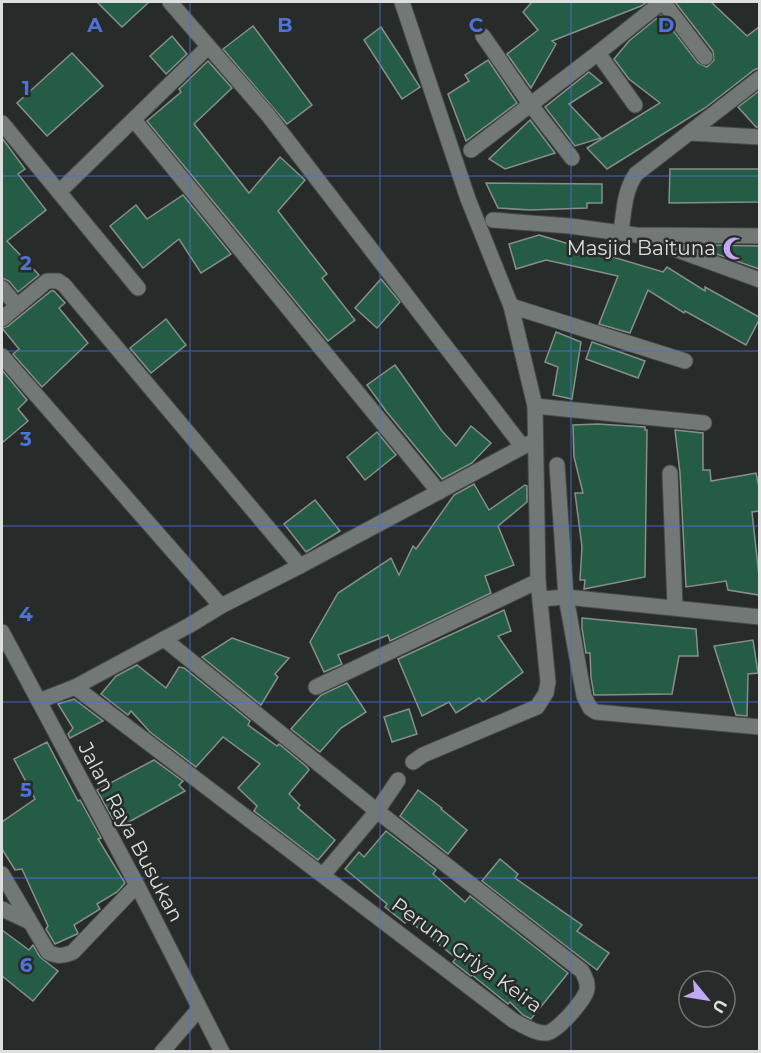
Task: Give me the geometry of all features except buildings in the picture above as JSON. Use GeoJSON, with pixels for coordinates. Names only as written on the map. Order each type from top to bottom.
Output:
{"type":"FeatureCollection","features":[{"type":"Feature","properties":{"kind":"street"},"geometry":{"type":"LineString","coordinates":[[170,2],[268,115],[529,444]]}},
{"type":"Feature","properties":{"kind":"street"},"geometry":{"type":"LineString","coordinates":[[402,2],[468,199],[511,306],[535,406],[529,444],[538,581],[548,682],[543,700],[537,707],[429,752],[413,762]]}},
{"type":"Feature","properties":{"kind":"street"},"geometry":{"type":"LineString","coordinates":[[471,150],[662,2],[705,57]]}},
{"type":"Feature","properties":{"kind":"street"},"geometry":{"type":"LineString","coordinates":[[483,36],[530,104],[573,158]]}},
{"type":"Feature","properties":{"kind":"street"},"geometry":{"type":"LineString","coordinates":[[59,192],[208,47]]}},
{"type":"Feature","properties":{"kind":"street"},"geometry":{"type":"LineString","coordinates":[[598,53],[635,105]]}},
{"type":"Feature","properties":{"kind":"street"},"geometry":{"type":"LineString","coordinates":[[629,234],[626,194],[636,174],[759,78]]}},
{"type":"Feature","properties":{"kind":"street"},"geometry":{"type":"LineString","coordinates":[[134,120],[439,492]]}},
{"type":"Feature","properties":{"kind":"street"},"geometry":{"type":"LineString","coordinates":[[2,123],[138,288]]}},
{"type":"Feature","properties":{"kind":"street"},"geometry":{"type":"LineString","coordinates":[[690,133],[759,138]]}},
{"type":"Feature","properties":{"kind":"street"},"geometry":{"type":"LineString","coordinates":[[493,220],[629,234],[759,236]]}},
{"type":"Feature","properties":{"kind":"street"},"geometry":{"type":"LineString","coordinates":[[629,234],[759,280]]}},
{"type":"Feature","properties":{"kind":"street"},"geometry":{"type":"LineString","coordinates":[[2,319],[47,281],[58,280],[300,566]]}},
{"type":"Feature","properties":{"kind":"street"},"geometry":{"type":"LineString","coordinates":[[2,288],[17,306]]}},
{"type":"Feature","properties":{"kind":"street"},"geometry":{"type":"LineString","coordinates":[[511,306],[685,361]]}},
{"type":"Feature","properties":{"kind":"street"},"geometry":{"type":"LineString","coordinates":[[2,356],[221,606]]}},
{"type":"Feature","properties":{"kind":"street"},"geometry":{"type":"LineString","coordinates":[[535,406],[704,423]]}},
{"type":"Feature","properties":{"kind":"street"},"geometry":{"type":"LineString","coordinates":[[39,701],[75,687],[221,606],[529,444]]}},
{"type":"Feature","properties":{"kind":"street"},"geometry":{"type":"LineString","coordinates":[[557,465],[566,597],[584,696],[590,708],[596,712],[759,727]]}},
{"type":"Feature","properties":{"kind":"street"},"geometry":{"type":"LineString","coordinates":[[670,473],[675,608]]}},
{"type":"Feature","properties":{"kind":"street"},"geometry":{"type":"LineString","coordinates":[[316,687],[538,581]]}},
{"type":"Feature","properties":{"kind":"street"},"geometry":{"type":"LineString","coordinates":[[541,599],[566,597],[759,617]]}},
{"type":"Feature","properties":{"kind":"street","name":"Jalan Raya Busukan"},"geometry":{"type":"LineString","coordinates":[[2,632],[137,885],[222,1052]]}},
{"type":"Feature","properties":{"kind":"street","name":"Perum Griya Keira"},"geometry":{"type":"LineString","coordinates":[[75,687],[136,735],[177,762],[514,1021],[545,1034],[554,1030],[579,1004],[587,992],[588,982],[582,971],[377,811],[164,639]]}},
{"type":"Feature","properties":{"kind":"street"},"geometry":{"type":"LineString","coordinates":[[323,875],[377,811],[398,780]]}},
{"type":"Feature","properties":{"kind":"street"},"geometry":{"type":"LineString","coordinates":[[2,874],[48,952],[54,956],[73,952],[137,885]]}},
{"type":"Feature","properties":{"kind":"street"},"geometry":{"type":"LineString","coordinates":[[2,909],[30,922]]}},
{"type":"Feature","properties":{"kind":"street"},"geometry":{"type":"LineString","coordinates":[[162,1052],[199,1009]]}},
{"type":"Feature","properties":{"kind":"place","name":"Masjid Baituna"},"geometry":{"type":"Point","coordinates":[734,248]}}]}
